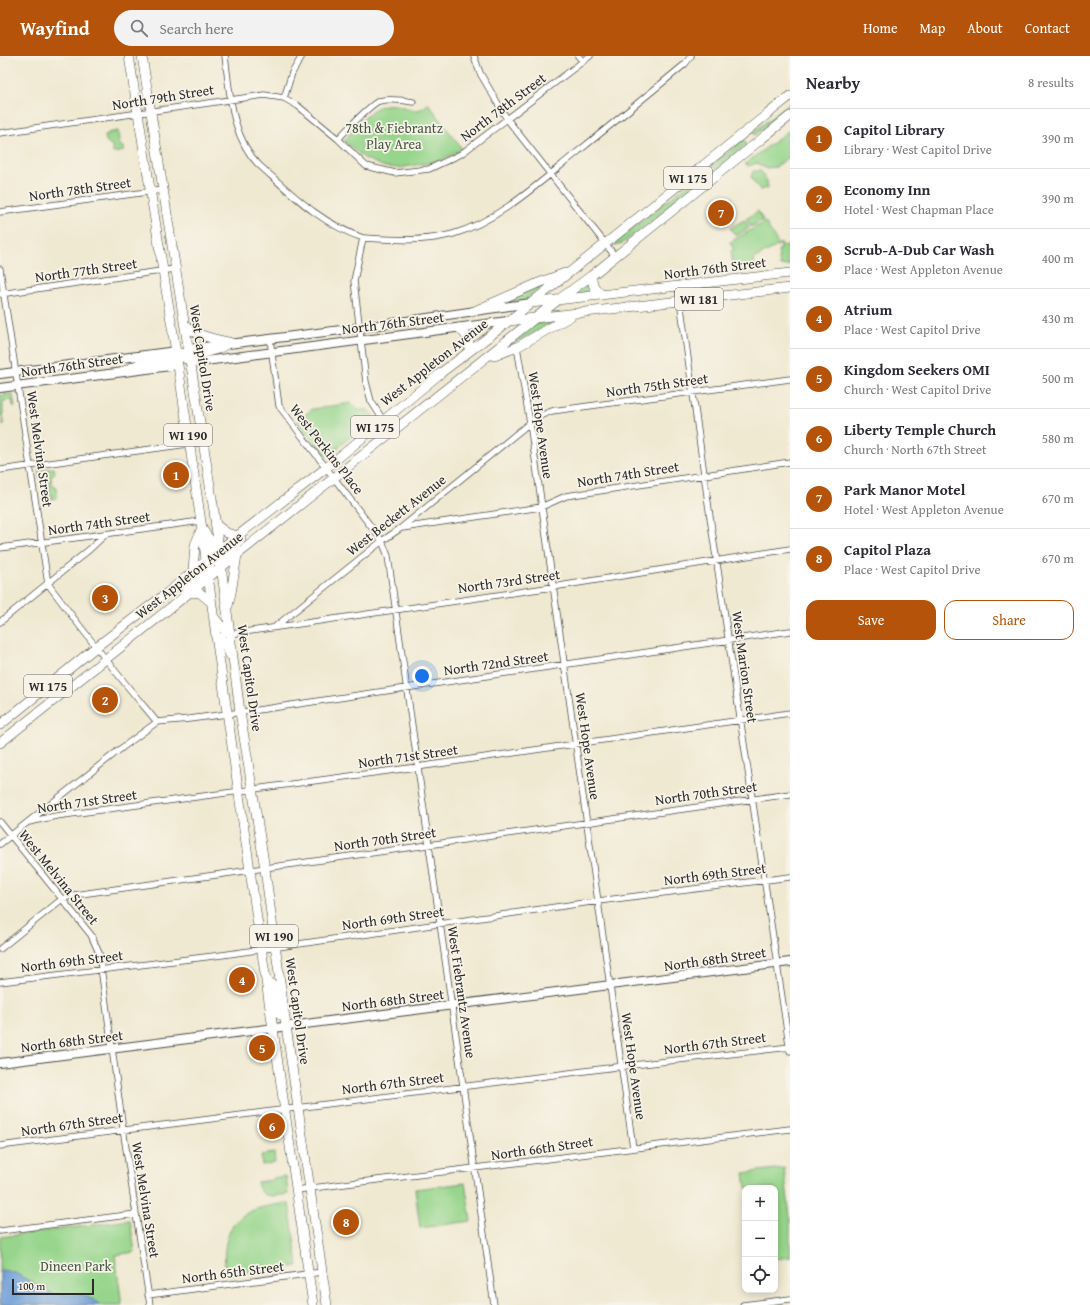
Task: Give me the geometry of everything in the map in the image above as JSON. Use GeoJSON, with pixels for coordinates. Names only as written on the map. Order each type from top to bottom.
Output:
{"type":"FeatureCollection","features":[{"type":"Feature","properties":{"kind":"main road","name":"West Capitol Drive"},"geometry":{"type":"LineString","coordinates":[[129,56],[164,271],[201,525]]}},
{"type":"Feature","properties":{"kind":"main road","name":"West Capitol Drive"},"geometry":{"type":"LineString","coordinates":[[142,56],[215,524],[211,602],[313,1305]]}},
{"type":"Feature","properties":{"kind":"main road","name":"West Appleton Avenue"},"geometry":{"type":"LineString","coordinates":[[0,743],[187,594],[214,564],[239,541],[241,533],[326,468],[469,351],[605,245],[790,96]]}},
{"type":"Feature","properties":{"kind":"main road","name":"West Appleton Avenue"},"geometry":{"type":"LineString","coordinates":[[0,724],[193,571],[236,556],[558,300],[591,276],[790,116]]}},
{"type":"Feature","properties":{"kind":"main road"},"geometry":{"type":"LineString","coordinates":[[472,312],[536,284],[573,270]]}},
{"type":"Feature","properties":{"kind":"main road","name":"North 76th Street"},"geometry":{"type":"LineString","coordinates":[[229,344],[360,328],[531,303],[790,273]]}},
{"type":"Feature","properties":{"kind":"main road"},"geometry":{"type":"LineString","coordinates":[[591,276],[594,287],[602,295]]}},
{"type":"Feature","properties":{"kind":"main road","name":"North 76th Street"},"geometry":{"type":"LineString","coordinates":[[0,374],[189,356],[271,352],[790,288]]}},
{"type":"Feature","properties":{"kind":"main road"},"geometry":{"type":"LineString","coordinates":[[485,359],[517,347],[573,314]]}},
{"type":"Feature","properties":{"kind":"main road"},"geometry":{"type":"LineString","coordinates":[[184,324],[188,329],[197,333],[229,344]]}},
{"type":"Feature","properties":{"kind":"main road"},"geometry":{"type":"LineString","coordinates":[[459,328],[468,338],[469,351]]}},
{"type":"Feature","properties":{"kind":"main road"},"geometry":{"type":"LineString","coordinates":[[189,356],[218,349],[229,344]]}},
{"type":"Feature","properties":{"kind":"main road","name":"North 76th Street"},"geometry":{"type":"LineString","coordinates":[[177,358],[189,356]]}},
{"type":"Feature","properties":{"kind":"main road"},"geometry":{"type":"LineString","coordinates":[[124,371],[139,364],[177,358]]}},
{"type":"Feature","properties":{"kind":"main road","name":"North 76th Street"},"geometry":{"type":"LineString","coordinates":[[0,388],[124,371]]}},
{"type":"Feature","properties":{"kind":"main road"},"geometry":{"type":"LineString","coordinates":[[194,477],[203,487],[209,488]]}},
{"type":"Feature","properties":{"kind":"main road"},"geometry":{"type":"LineString","coordinates":[[215,524],[227,533],[241,533]]}},
{"type":"Feature","properties":{"kind":"main road"},"geometry":{"type":"LineString","coordinates":[[201,525],[211,542],[214,564]]}},
{"type":"Feature","properties":{"kind":"main road"},"geometry":{"type":"LineString","coordinates":[[193,571],[195,545],[201,525]]}},
{"type":"Feature","properties":{"kind":"main road"},"geometry":{"type":"LineString","coordinates":[[226,606],[231,593],[236,556]]}},
{"type":"Feature","properties":{"kind":"main road","name":"West Capitol Drive"},"geometry":{"type":"LineString","coordinates":[[214,564],[226,606],[240,712],[265,869],[286,1026],[327,1305]]}},
{"type":"Feature","properties":{"kind":"main road"},"geometry":{"type":"LineString","coordinates":[[187,594],[200,593],[211,602]]}},
{"type":"Feature","properties":{"kind":"main road"},"geometry":{"type":"LineString","coordinates":[[213,615],[225,631],[230,634]]}},
{"type":"Feature","properties":{"kind":"main road"},"geometry":{"type":"LineString","coordinates":[[216,636],[220,637],[224,641],[234,663]]}},
{"type":"Feature","properties":{"kind":"main road","name":"North 68th Street"},"geometry":{"type":"LineString","coordinates":[[0,1063],[790,962]]}},
{"type":"Feature","properties":{"kind":"main road"},"geometry":{"type":"LineString","coordinates":[[265,979],[272,985],[278,1009],[286,1026]]}},
{"type":"Feature","properties":{"kind":"main road"},"geometry":{"type":"LineString","coordinates":[[273,1028],[278,1033],[284,1044],[287,1060],[292,1066]]}},
{"type":"Feature","properties":{"kind":"street"},"geometry":{"type":"LineString","coordinates":[[226,56],[236,126],[245,147],[254,160],[318,216],[340,228],[363,238],[412,240],[454,234],[486,220],[518,199],[685,64],[691,56]]}},
{"type":"Feature","properties":{"kind":"street"},"geometry":{"type":"LineString","coordinates":[[284,98],[292,73],[302,56]]}},
{"type":"Feature","properties":{"kind":"street"},"geometry":{"type":"LineString","coordinates":[[474,56],[480,73],[507,119],[615,256]]}},
{"type":"Feature","properties":{"kind":"street"},"geometry":{"type":"LineString","coordinates":[[578,56],[583,61]]}},
{"type":"Feature","properties":{"kind":"street","name":"North 78th Street"},"geometry":{"type":"LineString","coordinates":[[284,98],[298,106],[338,139],[366,166],[395,172],[429,169],[461,154],[590,56]]}},
{"type":"Feature","properties":{"kind":"street","name":"North 79th Street"},"geometry":{"type":"LineString","coordinates":[[0,133],[151,112],[264,94],[284,98]]}},
{"type":"Feature","properties":{"kind":"street"},"geometry":{"type":"LineString","coordinates":[[338,139],[362,115],[378,102],[397,99],[413,102]]}},
{"type":"Feature","properties":{"kind":"street","name":"North 78th Street"},"geometry":{"type":"LineString","coordinates":[[0,212],[162,190]]}},
{"type":"Feature","properties":{"kind":"street"},"geometry":{"type":"LineString","coordinates":[[363,238],[354,281],[366,382],[371,401],[383,420],[393,431]]}},
{"type":"Feature","properties":{"kind":"street","name":"West Melvina Street"},"geometry":{"type":"LineString","coordinates":[[0,269],[2,294],[16,372],[48,584]]}},
{"type":"Feature","properties":{"kind":"street","name":"North 77th Street"},"geometry":{"type":"LineString","coordinates":[[2,294],[175,269]]}},
{"type":"Feature","properties":{"kind":"street","name":"West Marion Street"},"geometry":{"type":"LineString","coordinates":[[678,286],[776,964],[790,1048]]}},
{"type":"Feature","properties":{"kind":"street","name":"West Perkins Place"},"geometry":{"type":"LineString","coordinates":[[270,339],[279,406],[382,540]]}},
{"type":"Feature","properties":{"kind":"street","name":"West Hope Avenue"},"geometry":{"type":"LineString","coordinates":[[517,347],[530,423],[633,1148]]}},
{"type":"Feature","properties":{"kind":"street","name":"North 75th Street"},"geometry":{"type":"LineString","coordinates":[[530,423],[537,416],[552,411],[790,379]]}},
{"type":"Feature","properties":{"kind":"street","name":"West Beckett Avenue"},"geometry":{"type":"LineString","coordinates":[[276,626],[382,540],[401,528],[530,423]]}},
{"type":"Feature","properties":{"kind":"street"},"geometry":{"type":"LineString","coordinates":[[0,470],[202,442]]}},
{"type":"Feature","properties":{"kind":"street","name":"North 74th Street"},"geometry":{"type":"LineString","coordinates":[[401,528],[541,508],[566,496],[790,462]]}},
{"type":"Feature","properties":{"kind":"street","name":"North 74th Street"},"geometry":{"type":"LineString","coordinates":[[0,548],[106,534],[201,525]]}},
{"type":"Feature","properties":{"kind":"street"},"geometry":{"type":"LineString","coordinates":[[0,622],[48,584],[106,534]]}},
{"type":"Feature","properties":{"kind":"street","name":"West Fiebrantz Avenue"},"geometry":{"type":"LineString","coordinates":[[382,540],[388,556],[494,1305]]}},
{"type":"Feature","properties":{"kind":"street","name":"North 73rd Street"},"geometry":{"type":"LineString","coordinates":[[230,634],[276,626],[553,587],[790,549]]}},
{"type":"Feature","properties":{"kind":"street"},"geometry":{"type":"LineString","coordinates":[[0,844],[157,722],[96,647],[48,584]]}},
{"type":"Feature","properties":{"kind":"street","name":"North 72nd Street"},"geometry":{"type":"LineString","coordinates":[[157,722],[227,714],[790,631]]}},
{"type":"Feature","properties":{"kind":"street","name":"North 71st Street"},"geometry":{"type":"LineString","coordinates":[[30,822],[63,815],[417,767],[790,713]]}},
{"type":"Feature","properties":{"kind":"street","name":"North 70th Street"},"geometry":{"type":"LineString","coordinates":[[0,949],[62,899],[74,895],[790,794]]}},
{"type":"Feature","properties":{"kind":"street","name":"West Melvina Street"},"geometry":{"type":"LineString","coordinates":[[0,822],[91,935],[99,953],[123,1129],[150,1305]]}},
{"type":"Feature","properties":{"kind":"street","name":"North 69th Street"},"geometry":{"type":"LineString","coordinates":[[0,982],[261,949],[598,901],[790,877]]}},
{"type":"Feature","properties":{"kind":"street","name":"North 67th Street"},"geometry":{"type":"LineString","coordinates":[[0,1146],[622,1066],[790,1048]]}},
{"type":"Feature","properties":{"kind":"street","name":"North 66th Street"},"geometry":{"type":"LineString","coordinates":[[296,1190],[790,1129]]}},
{"type":"Feature","properties":{"kind":"street"},"geometry":{"type":"LineString","coordinates":[[0,1231],[136,1214]]}},
{"type":"Feature","properties":{"kind":"street","name":"North 65th Street"},"geometry":{"type":"LineString","coordinates":[[148,1295],[322,1272]]}},
{"type":"Feature","properties":{"kind":"street"},"geometry":{"type":"LineString","coordinates":[[743,1305],[790,1299]]}},
{"type":"Feature","properties":{"kind":"green space","name":"78th & Fiebrantz Play Area"},"geometry":{"type":"Polygon","coordinates":[[[428,103],[462,149],[439,161],[399,168],[385,167],[364,158],[344,141],[367,115],[379,107],[390,104],[418,110],[423,108],[428,103]]]}},
{"type":"Feature","properties":{"kind":"green space"},"geometry":{"type":"Polygon","coordinates":[[[790,103],[790,107],[755,135],[753,132],[790,103]]]}},
{"type":"Feature","properties":{"kind":"green space"},"geometry":{"type":"Polygon","coordinates":[[[118,131],[120,145],[124,148],[124,151],[113,153],[112,146],[106,141],[105,136],[108,135],[108,133],[118,131]]]}},
{"type":"Feature","properties":{"kind":"green space"},"geometry":{"type":"Polygon","coordinates":[[[788,131],[790,156],[776,167],[765,168],[757,163],[749,166],[745,164],[788,131]]]}},
{"type":"Feature","properties":{"kind":"green space"},"geometry":{"type":"Polygon","coordinates":[[[744,140],[747,144],[746,145],[623,243],[615,245],[614,243],[744,140]]]}},
{"type":"Feature","properties":{"kind":"green space"},"geometry":{"type":"Polygon","coordinates":[[[753,171],[761,171],[767,181],[768,188],[760,190],[751,177],[753,171]]]}},
{"type":"Feature","properties":{"kind":"green space"},"geometry":{"type":"Polygon","coordinates":[[[758,211],[763,220],[751,227],[746,219],[758,211]]]}},
{"type":"Feature","properties":{"kind":"green space"},"geometry":{"type":"Polygon","coordinates":[[[744,220],[749,228],[736,236],[730,228],[744,220]]]}},
{"type":"Feature","properties":{"kind":"green space"},"geometry":{"type":"Polygon","coordinates":[[[765,222],[779,245],[753,259],[755,266],[736,269],[733,267],[731,251],[734,250],[730,242],[765,222]]]}},
{"type":"Feature","properties":{"kind":"green space"},"geometry":{"type":"Polygon","coordinates":[[[780,243],[784,246],[790,246],[790,265],[780,266],[778,250],[781,250],[780,243]]]}},
{"type":"Feature","properties":{"kind":"green space"},"geometry":{"type":"Polygon","coordinates":[[[548,282],[525,300],[496,304],[548,282]]]}},
{"type":"Feature","properties":{"kind":"green space"},"geometry":{"type":"Polygon","coordinates":[[[589,282],[593,291],[578,294],[577,291],[589,282]]]}},
{"type":"Feature","properties":{"kind":"green space"},"geometry":{"type":"Polygon","coordinates":[[[554,322],[505,348],[535,324],[554,322]]]}},
{"type":"Feature","properties":{"kind":"green space"},"geometry":{"type":"Polygon","coordinates":[[[482,331],[483,333],[473,341],[469,333],[482,331]]]}},
{"type":"Feature","properties":{"kind":"green space"},"geometry":{"type":"Polygon","coordinates":[[[13,394],[15,407],[13,406],[12,400],[3,401],[3,425],[2,415],[0,415],[0,395],[13,394]]]}},
{"type":"Feature","properties":{"kind":"green space"},"geometry":{"type":"Polygon","coordinates":[[[351,403],[358,410],[368,410],[374,417],[327,457],[297,422],[312,409],[351,403]]]}},
{"type":"Feature","properties":{"kind":"green space"},"geometry":{"type":"Polygon","coordinates":[[[54,468],[55,472],[51,477],[52,486],[56,486],[57,498],[47,500],[47,498],[52,497],[52,494],[50,494],[49,477],[40,478],[38,470],[54,468]]]}},
{"type":"Feature","properties":{"kind":"green space"},"geometry":{"type":"Polygon","coordinates":[[[274,1153],[275,1163],[262,1165],[261,1155],[274,1153]]]}},
{"type":"Feature","properties":{"kind":"green space"},"geometry":{"type":"Polygon","coordinates":[[[784,1168],[790,1217],[790,1257],[778,1259],[778,1185],[746,1185],[744,1173],[784,1168]]]}},
{"type":"Feature","properties":{"kind":"green space"},"geometry":{"type":"Polygon","coordinates":[[[286,1176],[288,1194],[269,1196],[261,1192],[257,1182],[273,1180],[273,1178],[286,1176]]]}},
{"type":"Feature","properties":{"kind":"green space"},"geometry":{"type":"Polygon","coordinates":[[[465,1183],[471,1221],[420,1228],[415,1189],[465,1183]]]}},
{"type":"Feature","properties":{"kind":"green space"},"geometry":{"type":"Polygon","coordinates":[[[289,1203],[298,1266],[226,1275],[225,1248],[230,1231],[235,1223],[241,1217],[258,1208],[289,1203]]]}},
{"type":"Feature","properties":{"kind":"green space","name":"Dineen Park"},"geometry":{"type":"Polygon","coordinates":[[[130,1220],[135,1252],[115,1255],[122,1305],[0,1305],[0,1237],[130,1220]]]}},
{"type":"Feature","properties":{"kind":"water"},"geometry":{"type":"Polygon","coordinates":[[[3,1270],[15,1273],[53,1294],[83,1295],[96,1301],[100,1305],[0,1305],[0,1271],[3,1270]]]}},
{"type":"Feature","properties":{"kind":"place","name":"Park Manor Motel"},"geometry":{"type":"Point","coordinates":[721,213]}},
{"type":"Feature","properties":{"kind":"place","name":"Capitol Library"},"geometry":{"type":"Point","coordinates":[176,475]}},
{"type":"Feature","properties":{"kind":"place","name":"Scrub-A-Dub Car Wash"},"geometry":{"type":"Point","coordinates":[105,598]}},
{"type":"Feature","properties":{"kind":"place","name":"Economy Inn"},"geometry":{"type":"Point","coordinates":[105,700]}},
{"type":"Feature","properties":{"kind":"place","name":"Atrium"},"geometry":{"type":"Point","coordinates":[242,980]}},
{"type":"Feature","properties":{"kind":"place","name":"Kingdom Seekers OMI"},"geometry":{"type":"Point","coordinates":[262,1048]}},
{"type":"Feature","properties":{"kind":"place","name":"Liberty Temple Church"},"geometry":{"type":"Point","coordinates":[272,1126]}},
{"type":"Feature","properties":{"kind":"place","name":"Capitol Plaza"},"geometry":{"type":"Point","coordinates":[346,1222]}}]}
